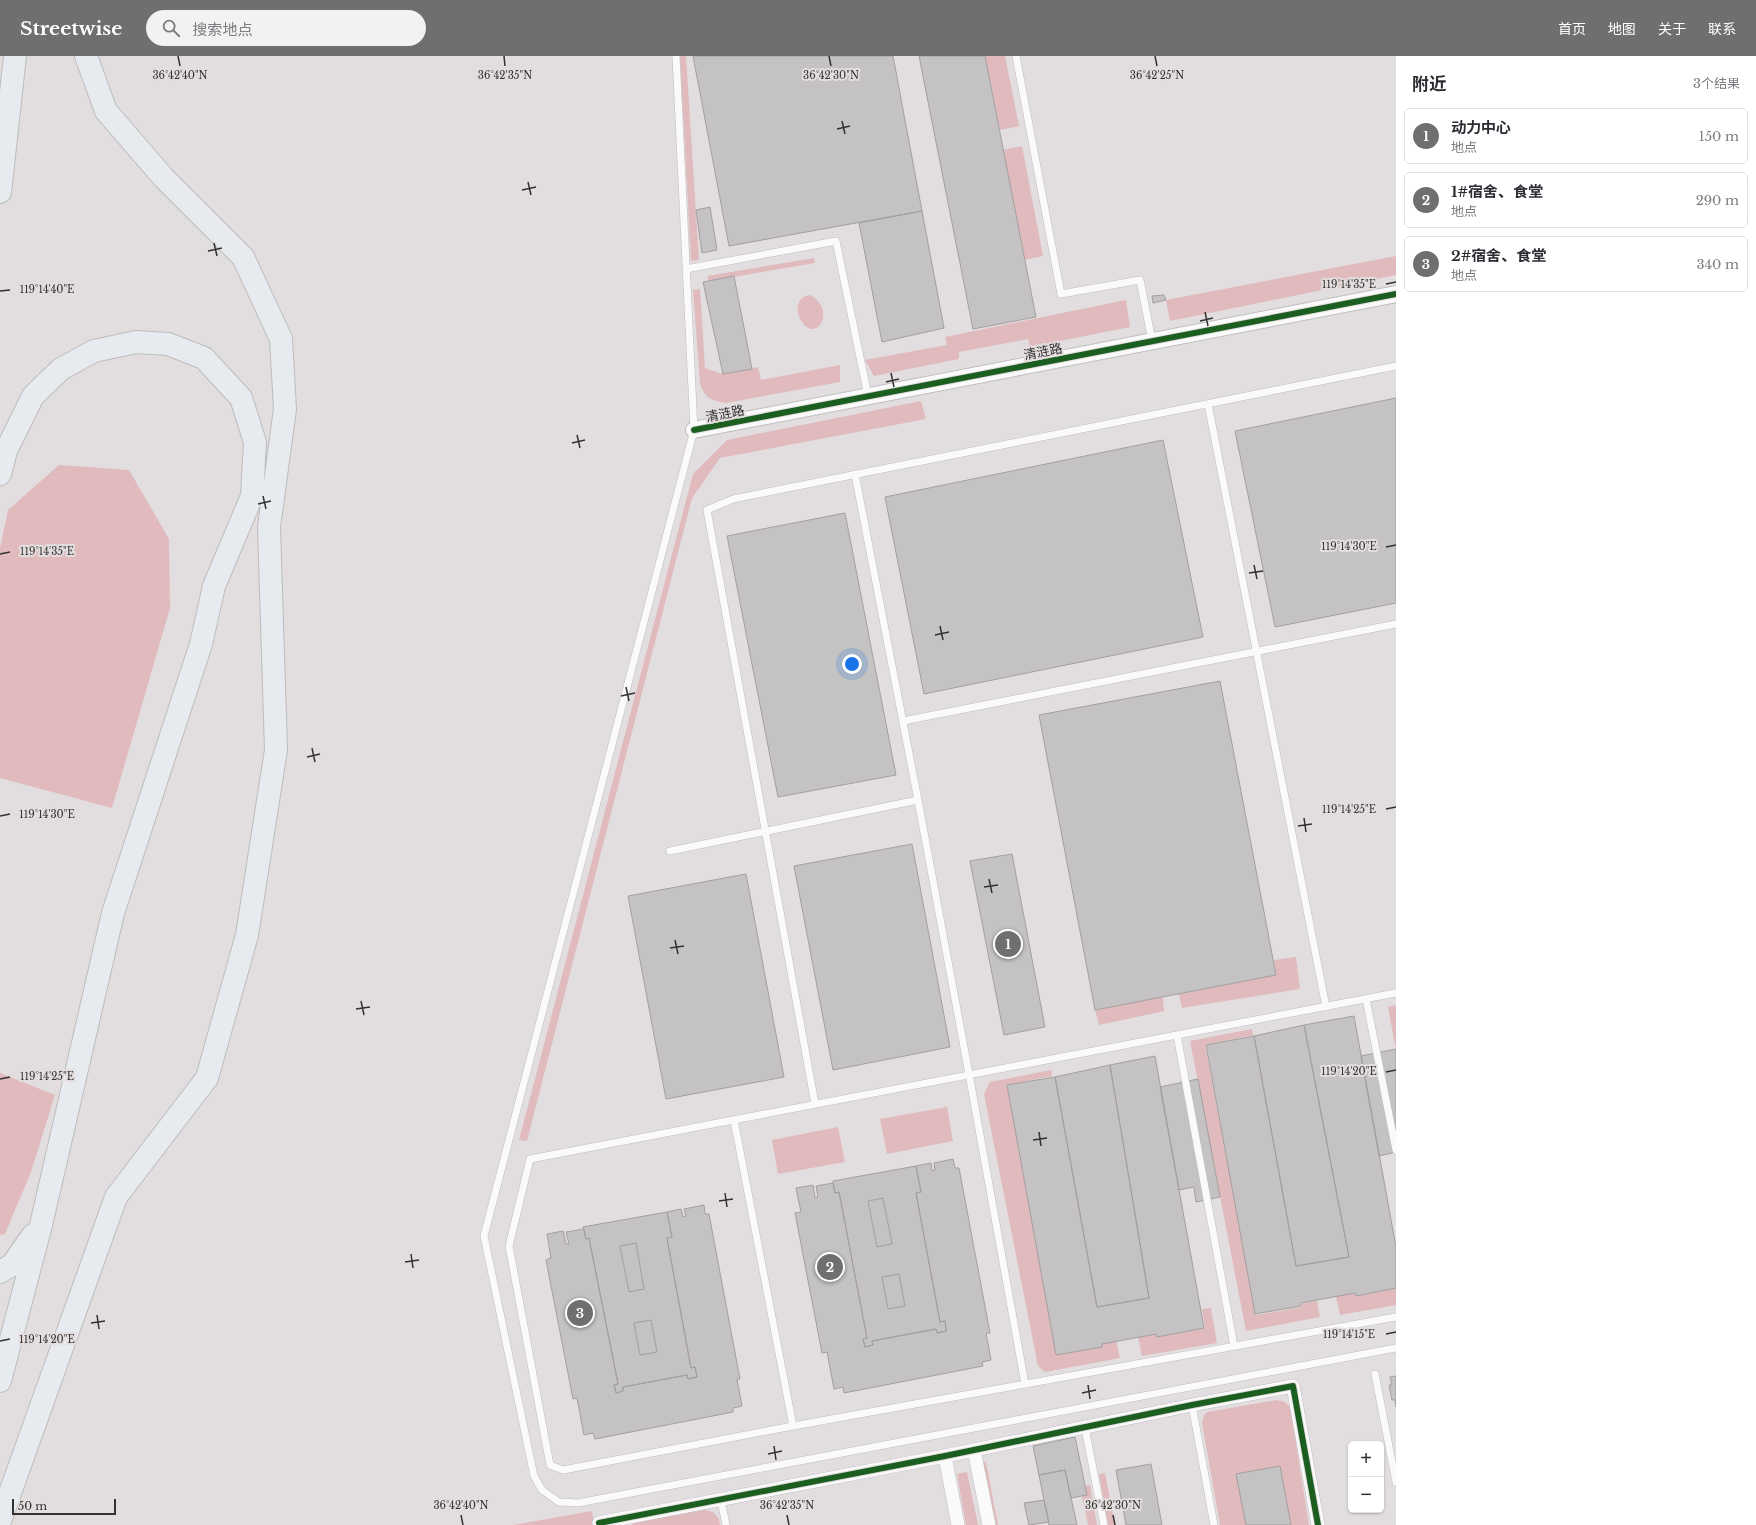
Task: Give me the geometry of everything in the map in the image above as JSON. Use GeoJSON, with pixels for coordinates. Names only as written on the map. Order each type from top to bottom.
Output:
{"type":"FeatureCollection","features":[{"type":"Feature","properties":{"kind":"highway"},"geometry":{"type":"LineString","coordinates":[[0,192],[15,56]]}},
{"type":"Feature","properties":{"kind":"highway"},"geometry":{"type":"LineString","coordinates":[[0,1521],[116,1197],[207,1078],[247,935],[276,750],[269,527],[285,409],[281,338],[243,257],[163,177],[106,111],[86,56]]}},
{"type":"Feature","properties":{"kind":"highway"},"geometry":{"type":"LineString","coordinates":[[0,474],[6,451],[33,396],[61,369],[94,351],[136,342],[168,344],[204,358],[241,398],[255,442],[252,496],[214,586],[201,644],[113,913],[41,1225],[0,1381]]}},
{"type":"Feature","properties":{"kind":"highway"},"geometry":{"type":"LineString","coordinates":[[0,1272],[12,1265],[41,1225]]}},
{"type":"Feature","properties":{"kind":"street","name":"清涟路"},"geometry":{"type":"LineString","coordinates":[[694,430],[1396,294]]}},
{"type":"Feature","properties":{"kind":"street"},"geometry":{"type":"LineString","coordinates":[[600,1524],[1293,1386],[1318,1525]]}},
{"type":"Feature","properties":{"kind":"street"},"geometry":{"type":"LineString","coordinates":[[974,1450],[989,1525]]}},
{"type":"Feature","properties":{"kind":"street"},"geometry":{"type":"LineString","coordinates":[[945,1456],[958,1525]]}},
{"type":"Feature","properties":{"kind":"lane"},"geometry":{"type":"LineString","coordinates":[[676,56],[694,430],[484,1236],[534,1476],[542,1490],[559,1502],[578,1503],[1396,1348]]}},
{"type":"Feature","properties":{"kind":"lane"},"geometry":{"type":"LineString","coordinates":[[1016,56],[1061,294],[1140,280],[1152,341]]}},
{"type":"Feature","properties":{"kind":"lane"},"geometry":{"type":"LineString","coordinates":[[686,269],[836,241],[868,396]]}},
{"type":"Feature","properties":{"kind":"lane"},"geometry":{"type":"LineString","coordinates":[[815,1104],[707,510],[733,499],[1396,366]]}},
{"type":"Feature","properties":{"kind":"lane"},"geometry":{"type":"LineString","coordinates":[[1208,404],[1326,1006]]}},
{"type":"Feature","properties":{"kind":"lane"},"geometry":{"type":"LineString","coordinates":[[855,474],[904,721],[1025,1384]]}},
{"type":"Feature","properties":{"kind":"lane"},"geometry":{"type":"LineString","coordinates":[[904,721],[1396,624]]}},
{"type":"Feature","properties":{"kind":"lane"},"geometry":{"type":"LineString","coordinates":[[670,852],[918,800]]}},
{"type":"Feature","properties":{"kind":"lane"},"geometry":{"type":"LineString","coordinates":[[1396,993],[530,1159],[509,1246],[550,1465],[563,1470],[793,1426],[1396,1317]]}},
{"type":"Feature","properties":{"kind":"lane"},"geometry":{"type":"LineString","coordinates":[[1366,999],[1396,1150]]}},
{"type":"Feature","properties":{"kind":"lane"},"geometry":{"type":"LineString","coordinates":[[1177,1035],[1234,1346]]}},
{"type":"Feature","properties":{"kind":"lane"},"geometry":{"type":"LineString","coordinates":[[734,1120],[793,1426]]}},
{"type":"Feature","properties":{"kind":"lane"},"geometry":{"type":"LineString","coordinates":[[1375,1374],[1396,1482]]}},
{"type":"Feature","properties":{"kind":"lane"},"geometry":{"type":"LineString","coordinates":[[1192,1405],[1214,1525]]}},
{"type":"Feature","properties":{"kind":"lane"},"geometry":{"type":"LineString","coordinates":[[1085,1428],[1104,1525]]}},
{"type":"Feature","properties":{"kind":"lane"},"geometry":{"type":"LineString","coordinates":[[721,1500],[726,1525]]}},
{"type":"Feature","properties":{"kind":"shaded area"},"geometry":{"type":"Polygon","coordinates":[[[680,56],[686,56],[699,260],[691,261],[680,56]]]}},
{"type":"Feature","properties":{"kind":"shaded area"},"geometry":{"type":"Polygon","coordinates":[[[985,56],[1005,56],[1019,126],[1000,130],[985,56]]]}},
{"type":"Feature","properties":{"kind":"shaded area"},"geometry":{"type":"Polygon","coordinates":[[[1022,146],[1043,256],[1024,260],[1003,150],[1022,146]]]}},
{"type":"Feature","properties":{"kind":"shaded area"},"geometry":{"type":"Polygon","coordinates":[[[1396,256],[1396,275],[1170,321],[1166,300],[1396,256]]]}},
{"type":"Feature","properties":{"kind":"shaded area"},"geometry":{"type":"Polygon","coordinates":[[[814,258],[815,263],[709,281],[707,276],[814,258]]]}},
{"type":"Feature","properties":{"kind":"shaded area"},"geometry":{"type":"Polygon","coordinates":[[[700,289],[705,368],[723,374],[758,367],[761,380],[840,365],[840,382],[726,403],[710,398],[704,393],[700,384],[693,290],[700,289]]]}},
{"type":"Feature","properties":{"kind":"shaded area"},"geometry":{"type":"Polygon","coordinates":[[[809,295],[816,299],[823,311],[820,325],[814,329],[809,328],[804,324],[798,311],[798,304],[802,298],[809,295]]]}},
{"type":"Feature","properties":{"kind":"shaded area"},"geometry":{"type":"Polygon","coordinates":[[[1126,300],[1130,327],[1030,347],[1028,339],[959,352],[959,359],[874,376],[865,360],[947,345],[945,337],[1126,300]]]}},
{"type":"Feature","properties":{"kind":"shaded area"},"geometry":{"type":"Polygon","coordinates":[[[921,401],[926,419],[720,458],[692,498],[527,1141],[519,1140],[693,474],[727,440],[921,401]]]}},
{"type":"Feature","properties":{"kind":"shaded area"},"geometry":{"type":"Polygon","coordinates":[[[59,465],[129,470],[169,539],[170,608],[112,808],[0,778],[0,548],[8,510],[59,465]]]}},
{"type":"Feature","properties":{"kind":"shaded area"},"geometry":{"type":"Polygon","coordinates":[[[1296,957],[1300,989],[1182,1008],[1179,994],[1276,975],[1274,960],[1296,957]]]}},
{"type":"Feature","properties":{"kind":"shaded area"},"geometry":{"type":"Polygon","coordinates":[[[1163,997],[1164,1011],[1099,1025],[1095,1010],[1163,997]]]}},
{"type":"Feature","properties":{"kind":"shaded area"},"geometry":{"type":"Polygon","coordinates":[[[1396,1005],[1396,1050],[1388,1007],[1396,1005]]]}},
{"type":"Feature","properties":{"kind":"shaded area"},"geometry":{"type":"Polygon","coordinates":[[[1252,1029],[1253,1035],[1205,1045],[1257,1315],[1302,1307],[1301,1304],[1317,1301],[1320,1317],[1246,1331],[1190,1041],[1252,1029]]]}},
{"type":"Feature","properties":{"kind":"shaded area"},"geometry":{"type":"Polygon","coordinates":[[[1051,1070],[1052,1076],[1007,1085],[1056,1355],[1101,1347],[1101,1344],[1116,1341],[1120,1358],[1045,1372],[1038,1366],[984,1094],[990,1082],[1051,1070]]]}},
{"type":"Feature","properties":{"kind":"shaded area"},"geometry":{"type":"Polygon","coordinates":[[[0,1073],[55,1095],[31,1172],[5,1234],[0,1235],[0,1073]]]}},
{"type":"Feature","properties":{"kind":"shaded area"},"geometry":{"type":"Polygon","coordinates":[[[947,1107],[953,1141],[887,1154],[880,1119],[947,1107]]]}},
{"type":"Feature","properties":{"kind":"shaded area"},"geometry":{"type":"Polygon","coordinates":[[[838,1127],[845,1162],[778,1174],[772,1140],[838,1127]]]}},
{"type":"Feature","properties":{"kind":"shaded area"},"geometry":{"type":"Polygon","coordinates":[[[1396,1288],[1396,1305],[1340,1315],[1336,1296],[1355,1293],[1356,1296],[1396,1288]]]}},
{"type":"Feature","properties":{"kind":"shaded area"},"geometry":{"type":"Polygon","coordinates":[[[1211,1308],[1217,1343],[1142,1356],[1138,1337],[1158,1334],[1159,1337],[1205,1328],[1202,1309],[1211,1308]]]}},
{"type":"Feature","properties":{"kind":"shaded area"},"geometry":{"type":"Polygon","coordinates":[[[1277,1400],[1285,1402],[1290,1407],[1309,1525],[1291,1525],[1280,1466],[1237,1474],[1246,1525],[1220,1525],[1202,1423],[1204,1415],[1207,1412],[1277,1400]]]}},
{"type":"Feature","properties":{"kind":"shaded area"},"geometry":{"type":"Polygon","coordinates":[[[983,1462],[986,1462],[998,1525],[994,1525],[983,1462]]]}},
{"type":"Feature","properties":{"kind":"shaded area"},"geometry":{"type":"Polygon","coordinates":[[[967,1472],[978,1525],[966,1525],[957,1474],[967,1472]]]}},
{"type":"Feature","properties":{"kind":"shaded area"},"geometry":{"type":"Polygon","coordinates":[[[1105,1473],[1115,1525],[1108,1525],[1099,1474],[1105,1473]]]}},
{"type":"Feature","properties":{"kind":"shaded area"},"geometry":{"type":"Polygon","coordinates":[[[1090,1485],[1097,1525],[1088,1525],[1082,1496],[1085,1486],[1090,1485]]]}},
{"type":"Feature","properties":{"kind":"shaded area"},"geometry":{"type":"Polygon","coordinates":[[[705,1510],[716,1514],[720,1525],[631,1525],[636,1522],[705,1510]]]}},
{"type":"Feature","properties":{"kind":"shaded area"},"geometry":{"type":"Polygon","coordinates":[[[592,1511],[594,1525],[513,1525],[592,1511]]]}},
{"type":"Feature","properties":{"kind":"building"},"geometry":{"type":"Polygon","coordinates":[[[693,56],[893,56],[922,211],[729,246],[693,56]]]}},
{"type":"Feature","properties":{"kind":"building"},"geometry":{"type":"Polygon","coordinates":[[[919,56],[985,56],[1036,317],[973,329],[919,56]]]}},
{"type":"Feature","properties":{"kind":"building"},"geometry":{"type":"Polygon","coordinates":[[[710,207],[717,250],[702,253],[696,210],[710,207]]]}},
{"type":"Feature","properties":{"kind":"building"},"geometry":{"type":"Polygon","coordinates":[[[922,211],[944,328],[882,342],[859,223],[922,211]]]}},
{"type":"Feature","properties":{"kind":"building"},"geometry":{"type":"Polygon","coordinates":[[[734,276],[752,369],[723,374],[703,282],[734,276]]]}},
{"type":"Feature","properties":{"kind":"building"},"geometry":{"type":"Polygon","coordinates":[[[1164,295],[1166,300],[1153,303],[1152,296],[1164,295]]]}},
{"type":"Feature","properties":{"kind":"building"},"geometry":{"type":"Polygon","coordinates":[[[1396,398],[1396,603],[1275,627],[1235,431],[1396,398]]]}},
{"type":"Feature","properties":{"kind":"building"},"geometry":{"type":"Polygon","coordinates":[[[1163,440],[1203,637],[924,694],[885,497],[1163,440]]]}},
{"type":"Feature","properties":{"kind":"building"},"geometry":{"type":"Polygon","coordinates":[[[845,513],[896,775],[778,797],[727,536],[845,513]]]}},
{"type":"Feature","properties":{"kind":"building"},"geometry":{"type":"Polygon","coordinates":[[[1220,681],[1276,975],[1095,1010],[1039,715],[1220,681]]]}},
{"type":"Feature","properties":{"kind":"building"},"geometry":{"type":"Polygon","coordinates":[[[912,844],[950,1047],[833,1070],[794,866],[912,844]]]}},
{"type":"Feature","properties":{"kind":"building"},"geometry":{"type":"Polygon","coordinates":[[[1012,854],[1045,1027],[1004,1035],[970,861],[1012,854]]]}},
{"type":"Feature","properties":{"kind":"building"},"geometry":{"type":"Polygon","coordinates":[[[746,874],[784,1077],[666,1099],[628,896],[746,874]]]}},
{"type":"Feature","properties":{"kind":"building"},"geometry":{"type":"Polygon","coordinates":[[[1354,1016],[1396,1247],[1396,1288],[1356,1296],[1355,1293],[1301,1303],[1301,1306],[1255,1314],[1206,1045],[1254,1036],[1296,1266],[1349,1257],[1304,1025],[1354,1016]]]}},
{"type":"Feature","properties":{"kind":"building"},"geometry":{"type":"Polygon","coordinates":[[[1304,1025],[1349,1257],[1296,1266],[1254,1036],[1304,1025]]]}},
{"type":"Feature","properties":{"kind":"building"},"geometry":{"type":"Polygon","coordinates":[[[1396,1049],[1396,1152],[1379,1156],[1361,1056],[1396,1049]]]}},
{"type":"Feature","properties":{"kind":"building"},"geometry":{"type":"Polygon","coordinates":[[[1155,1056],[1204,1328],[1157,1337],[1156,1334],[1102,1344],[1102,1347],[1056,1355],[1007,1085],[1055,1077],[1097,1307],[1149,1298],[1110,1065],[1155,1056]]]}},
{"type":"Feature","properties":{"kind":"building"},"geometry":{"type":"Polygon","coordinates":[[[1110,1065],[1149,1298],[1097,1307],[1055,1077],[1110,1065]]]}},
{"type":"Feature","properties":{"kind":"building"},"geometry":{"type":"Polygon","coordinates":[[[1198,1079],[1220,1197],[1196,1202],[1194,1187],[1179,1190],[1160,1087],[1198,1079]]]}},
{"type":"Feature","properties":{"kind":"building"},"geometry":{"type":"Polygon","coordinates":[[[953,1159],[955,1168],[959,1168],[990,1333],[986,1333],[991,1360],[982,1362],[983,1366],[844,1393],[843,1387],[834,1389],[827,1352],[822,1353],[795,1213],[801,1212],[796,1188],[813,1185],[815,1198],[818,1197],[816,1186],[833,1183],[835,1193],[839,1192],[867,1338],[863,1339],[865,1347],[873,1345],[872,1341],[936,1329],[937,1333],[946,1331],[945,1321],[940,1322],[916,1193],[921,1192],[916,1166],[931,1163],[932,1171],[935,1170],[934,1163],[953,1159]]]}},
{"type":"Feature","properties":{"kind":"building"},"geometry":{"type":"Polygon","coordinates":[[[916,1166],[921,1192],[916,1193],[940,1322],[945,1321],[946,1331],[937,1333],[936,1329],[872,1341],[873,1345],[865,1347],[863,1339],[867,1338],[839,1192],[835,1193],[833,1181],[916,1166]]]}},
{"type":"Feature","properties":{"kind":"building"},"geometry":{"type":"Polygon","coordinates":[[[883,1198],[892,1244],[877,1247],[868,1201],[883,1198]]]}},
{"type":"Feature","properties":{"kind":"building"},"geometry":{"type":"Polygon","coordinates":[[[704,1205],[705,1214],[709,1214],[740,1379],[737,1379],[742,1406],[733,1408],[733,1412],[595,1439],[593,1433],[584,1435],[577,1398],[573,1399],[546,1260],[551,1258],[547,1234],[563,1231],[566,1244],[569,1244],[566,1232],[584,1229],[586,1239],[589,1238],[618,1384],[614,1385],[616,1393],[623,1391],[623,1387],[687,1375],[688,1379],[697,1377],[695,1367],[691,1368],[667,1238],[672,1237],[667,1212],[681,1209],[683,1217],[686,1216],[684,1209],[704,1205]]]}},
{"type":"Feature","properties":{"kind":"building"},"geometry":{"type":"Polygon","coordinates":[[[667,1212],[672,1237],[667,1238],[691,1368],[695,1367],[697,1377],[688,1379],[687,1375],[623,1387],[623,1391],[616,1393],[614,1385],[618,1384],[589,1238],[586,1239],[583,1227],[667,1212]]]}},
{"type":"Feature","properties":{"kind":"building"},"geometry":{"type":"Polygon","coordinates":[[[636,1243],[644,1289],[629,1292],[620,1246],[636,1243]]]}},
{"type":"Feature","properties":{"kind":"building"},"geometry":{"type":"Polygon","coordinates":[[[899,1274],[905,1306],[888,1309],[882,1277],[899,1274]]]}},
{"type":"Feature","properties":{"kind":"building"},"geometry":{"type":"Polygon","coordinates":[[[651,1320],[657,1352],[640,1355],[634,1323],[651,1320]]]}},
{"type":"Feature","properties":{"kind":"building"},"geometry":{"type":"Polygon","coordinates":[[[1396,1376],[1396,1407],[1395,1400],[1392,1400],[1389,1385],[1392,1385],[1390,1377],[1396,1376]]]}},
{"type":"Feature","properties":{"kind":"building"},"geometry":{"type":"Polygon","coordinates":[[[1075,1437],[1087,1495],[1071,1498],[1065,1470],[1039,1475],[1033,1446],[1075,1437]]]}},
{"type":"Feature","properties":{"kind":"building"},"geometry":{"type":"Polygon","coordinates":[[[1151,1464],[1162,1525],[1126,1525],[1116,1470],[1151,1464]]]}},
{"type":"Feature","properties":{"kind":"building"},"geometry":{"type":"Polygon","coordinates":[[[1280,1466],[1291,1525],[1246,1525],[1236,1474],[1280,1466]]]}},
{"type":"Feature","properties":{"kind":"building"},"geometry":{"type":"Polygon","coordinates":[[[1065,1470],[1077,1525],[1049,1525],[1039,1475],[1065,1470]]]}},
{"type":"Feature","properties":{"kind":"building"},"geometry":{"type":"Polygon","coordinates":[[[1044,1500],[1049,1522],[1029,1525],[1024,1503],[1044,1500]]]}},
{"type":"Feature","properties":{"kind":"cycle path"},"geometry":{"type":"LineString","coordinates":[[694,430],[1396,294]]}},
{"type":"Feature","properties":{"kind":"cycle path"},"geometry":{"type":"LineString","coordinates":[[600,1525],[599,1523],[945,1456],[1192,1405],[1293,1386],[1318,1525]]}},
{"type":"Feature","properties":{"kind":"place","name":"动力中心"},"geometry":{"type":"Point","coordinates":[1008,944]}},
{"type":"Feature","properties":{"kind":"place","name":"1#宿舍、食堂"},"geometry":{"type":"Point","coordinates":[830,1267]}},
{"type":"Feature","properties":{"kind":"place","name":"2#宿舍、食堂"},"geometry":{"type":"Point","coordinates":[580,1313]}}]}
